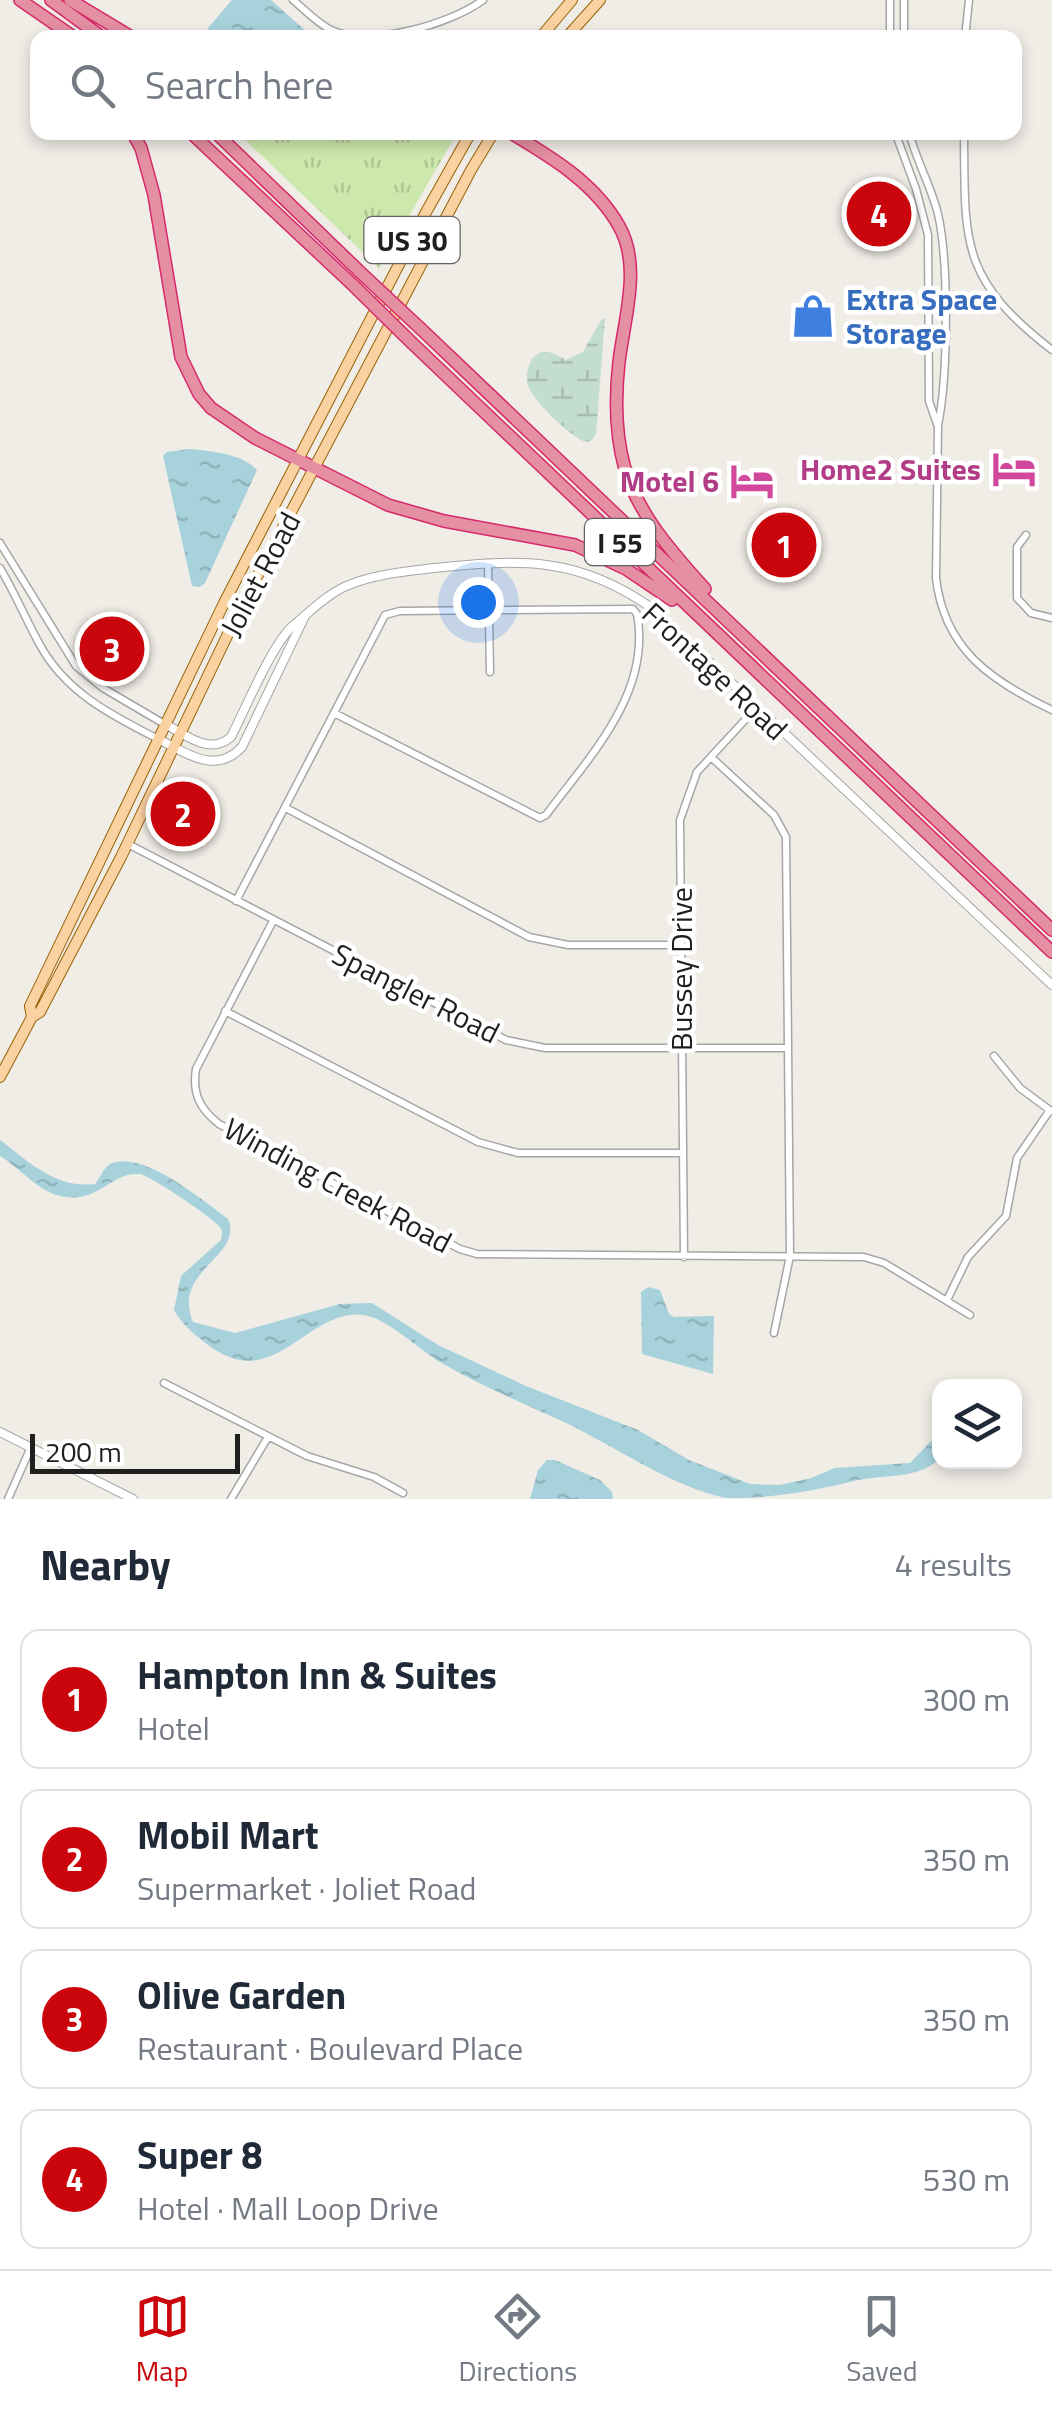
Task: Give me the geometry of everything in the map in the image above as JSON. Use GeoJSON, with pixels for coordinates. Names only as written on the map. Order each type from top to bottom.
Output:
{"type":"FeatureCollection","features":[{"type":"Feature","properties":{"kind":"highway"},"geometry":{"type":"LineString","coordinates":[[20,0],[64,30]]}},
{"type":"Feature","properties":{"kind":"highway"},"geometry":{"type":"LineString","coordinates":[[51,0],[93,30]]}},
{"type":"Feature","properties":{"kind":"highway"},"geometry":{"type":"LineString","coordinates":[[70,0],[120,30]]}},
{"type":"Feature","properties":{"kind":"highway"},"geometry":{"type":"LineString","coordinates":[[51,20],[59,30]]}},
{"type":"Feature","properties":{"kind":"highway"},"geometry":{"type":"LineString","coordinates":[[136,140],[154,194],[178,344],[189,377],[211,408],[232,425],[364,494],[415,514],[574,545],[626,569],[699,618]]}},
{"type":"Feature","properties":{"kind":"highway","name":"I 55"},"geometry":{"type":"LineString","coordinates":[[199,140],[1052,952]]}},
{"type":"Feature","properties":{"kind":"highway","name":"I 55"},"geometry":{"type":"LineString","coordinates":[[223,140],[1052,930]]}},
{"type":"Feature","properties":{"kind":"highway"},"geometry":{"type":"LineString","coordinates":[[522,140],[579,179],[621,229],[630,275],[616,390],[617,429],[624,466],[645,514],[665,543],[744,634]]}},
{"type":"Feature","properties":{"kind":"highway"},"geometry":{"type":"LineString","coordinates":[[530,140],[535,148]]}},
{"type":"Feature","properties":{"kind":"main road"},"geometry":{"type":"LineString","coordinates":[[547,30],[572,0]]}},
{"type":"Feature","properties":{"kind":"main road"},"geometry":{"type":"LineString","coordinates":[[573,30],[600,0]]}},
{"type":"Feature","properties":{"kind":"main road","name":"Joliet Road"},"geometry":{"type":"LineString","coordinates":[[32,1016],[30,1006],[224,603],[467,140]]}},
{"type":"Feature","properties":{"kind":"main road","name":"Joliet Road"},"geometry":{"type":"LineString","coordinates":[[0,1077],[32,1016],[40,1012],[78,945],[239,611],[489,140]]}},
{"type":"Feature","properties":{"kind":"street"},"geometry":{"type":"LineString","coordinates":[[293,0],[330,30]]}},
{"type":"Feature","properties":{"kind":"street"},"geometry":{"type":"LineString","coordinates":[[407,30],[436,26],[484,0]]}},
{"type":"Feature","properties":{"kind":"street"},"geometry":{"type":"LineString","coordinates":[[890,0],[890,30]]}},
{"type":"Feature","properties":{"kind":"street"},"geometry":{"type":"LineString","coordinates":[[904,0],[904,30]]}},
{"type":"Feature","properties":{"kind":"street"},"geometry":{"type":"LineString","coordinates":[[965,30],[969,0]]}},
{"type":"Feature","properties":{"kind":"street"},"geometry":{"type":"LineString","coordinates":[[898,140],[928,235],[929,401],[938,425]]}},
{"type":"Feature","properties":{"kind":"street"},"geometry":{"type":"LineString","coordinates":[[912,140],[941,234],[944,362],[938,425],[936,578],[944,620],[954,639],[970,656],[1020,693],[1052,710]]}},
{"type":"Feature","properties":{"kind":"street"},"geometry":{"type":"LineString","coordinates":[[964,140],[968,246],[998,302],[1052,350]]}},
{"type":"Feature","properties":{"kind":"street"},"geometry":{"type":"LineString","coordinates":[[1026,534],[1017,547],[1017,598],[1031,613],[1052,618]]}},
{"type":"Feature","properties":{"kind":"street"},"geometry":{"type":"LineString","coordinates":[[0,542],[76,666],[103,688],[167,725]]}},
{"type":"Feature","properties":{"kind":"street"},"geometry":{"type":"LineString","coordinates":[[488,562],[490,672]]}},
{"type":"Feature","properties":{"kind":"street","name":"Frontage Road"},"geometry":{"type":"LineString","coordinates":[[167,725],[209,746],[220,746],[231,737],[292,626],[328,596],[362,580],[488,562],[542,562],[582,571],[630,593],[653,610],[1052,985]]}},
{"type":"Feature","properties":{"kind":"street"},"geometry":{"type":"LineString","coordinates":[[0,568],[41,648],[59,674],[80,695],[160,740]]}},
{"type":"Feature","properties":{"kind":"street"},"geometry":{"type":"LineString","coordinates":[[236,901],[390,612],[633,609],[638,614],[637,662],[624,706],[546,816],[540,818],[336,714]]}},
{"type":"Feature","properties":{"kind":"street","name":"Frontage Road"},"geometry":{"type":"LineString","coordinates":[[160,740],[205,761],[226,761],[235,755],[304,618]]}},
{"type":"Feature","properties":{"kind":"street","name":"Bussey Drive"},"geometry":{"type":"LineString","coordinates":[[684,1256],[680,820],[698,772],[756,708]]}},
{"type":"Feature","properties":{"kind":"street"},"geometry":{"type":"LineString","coordinates":[[711,757],[774,815],[786,837],[790,1256],[774,1333]]}},
{"type":"Feature","properties":{"kind":"street"},"geometry":{"type":"LineString","coordinates":[[286,808],[539,940],[568,945],[681,945]]}},
{"type":"Feature","properties":{"kind":"street","name":"Spangler Road"},"geometry":{"type":"LineString","coordinates":[[128,844],[506,1040],[546,1048],[788,1048]]}},
{"type":"Feature","properties":{"kind":"street","name":"Winding Creek Road"},"geometry":{"type":"LineString","coordinates":[[273,921],[196,1068],[194,1081],[200,1105],[220,1124],[460,1249],[477,1254],[845,1255],[884,1263],[970,1315]]}},
{"type":"Feature","properties":{"kind":"street"},"geometry":{"type":"LineString","coordinates":[[225,1011],[498,1149],[518,1153],[682,1153]]}},
{"type":"Feature","properties":{"kind":"street"},"geometry":{"type":"LineString","coordinates":[[947,1300],[968,1257],[1006,1216],[1017,1158],[1051,1111],[1020,1088],[994,1056]]}},
{"type":"Feature","properties":{"kind":"street"},"geometry":{"type":"LineString","coordinates":[[164,1382],[306,1456],[374,1477],[403,1493]]}},
{"type":"Feature","properties":{"kind":"street"},"geometry":{"type":"LineString","coordinates":[[0,1432],[119,1496],[134,1499]]}},
{"type":"Feature","properties":{"kind":"street"},"geometry":{"type":"LineString","coordinates":[[231,1499],[268,1437]]}},
{"type":"Feature","properties":{"kind":"street"},"geometry":{"type":"LineString","coordinates":[[8,1499],[31,1447]]}},
{"type":"Feature","properties":{"kind":"green space"},"geometry":{"type":"Polygon","coordinates":[[[245,140],[453,140],[379,268],[245,140]]]}},
{"type":"Feature","properties":{"kind":"green space"},"geometry":{"type":"Polygon","coordinates":[[[605,318],[596,434],[585,442],[561,425],[536,399],[528,385],[527,372],[531,360],[540,353],[552,353],[566,360],[583,352],[605,318]]]}},
{"type":"Feature","properties":{"kind":"water"},"geometry":{"type":"Polygon","coordinates":[[[232,0],[271,0],[305,30],[209,30],[232,0]]]}},
{"type":"Feature","properties":{"kind":"water"},"geometry":{"type":"Polygon","coordinates":[[[190,449],[235,457],[257,470],[200,587],[192,586],[163,456],[190,449]]]}},
{"type":"Feature","properties":{"kind":"water"},"geometry":{"type":"Polygon","coordinates":[[[0,1140],[55,1178],[81,1184],[95,1184],[112,1163],[143,1165],[175,1181],[228,1219],[230,1232],[226,1244],[191,1289],[193,1322],[235,1333],[340,1304],[372,1303],[438,1345],[526,1386],[638,1430],[689,1460],[750,1484],[780,1485],[835,1468],[910,1463],[932,1440],[932,1464],[910,1473],[790,1494],[726,1498],[661,1474],[468,1378],[372,1317],[343,1316],[273,1355],[254,1360],[234,1359],[200,1339],[174,1310],[181,1276],[221,1240],[218,1225],[179,1196],[139,1174],[121,1177],[88,1195],[66,1197],[39,1186],[0,1156],[0,1140]]]}},
{"type":"Feature","properties":{"kind":"water"},"geometry":{"type":"Polygon","coordinates":[[[648,1287],[660,1290],[669,1314],[674,1317],[714,1316],[713,1374],[642,1354],[641,1292],[648,1287]]]}},
{"type":"Feature","properties":{"kind":"water"},"geometry":{"type":"Polygon","coordinates":[[[547,1460],[600,1480],[612,1492],[613,1499],[530,1499],[538,1470],[547,1460]]]}},
{"type":"Feature","properties":{"kind":"place","name":"Super 8"},"geometry":{"type":"Point","coordinates":[879,214]}},
{"type":"Feature","properties":{"kind":"place","name":"Extra Space Storage"},"geometry":{"type":"Point","coordinates":[813,316]}},
{"type":"Feature","properties":{"kind":"place","name":"Home2 Suites"},"geometry":{"type":"Point","coordinates":[1014,469]}},
{"type":"Feature","properties":{"kind":"place","name":"Motel 6"},"geometry":{"type":"Point","coordinates":[752,481]}},
{"type":"Feature","properties":{"kind":"place","name":"Hampton Inn & Suites"},"geometry":{"type":"Point","coordinates":[784,545]}},
{"type":"Feature","properties":{"kind":"place","name":"Olive Garden"},"geometry":{"type":"Point","coordinates":[112,649]}},
{"type":"Feature","properties":{"kind":"place","name":"Mobil Mart"},"geometry":{"type":"Point","coordinates":[183,814]}}]}
